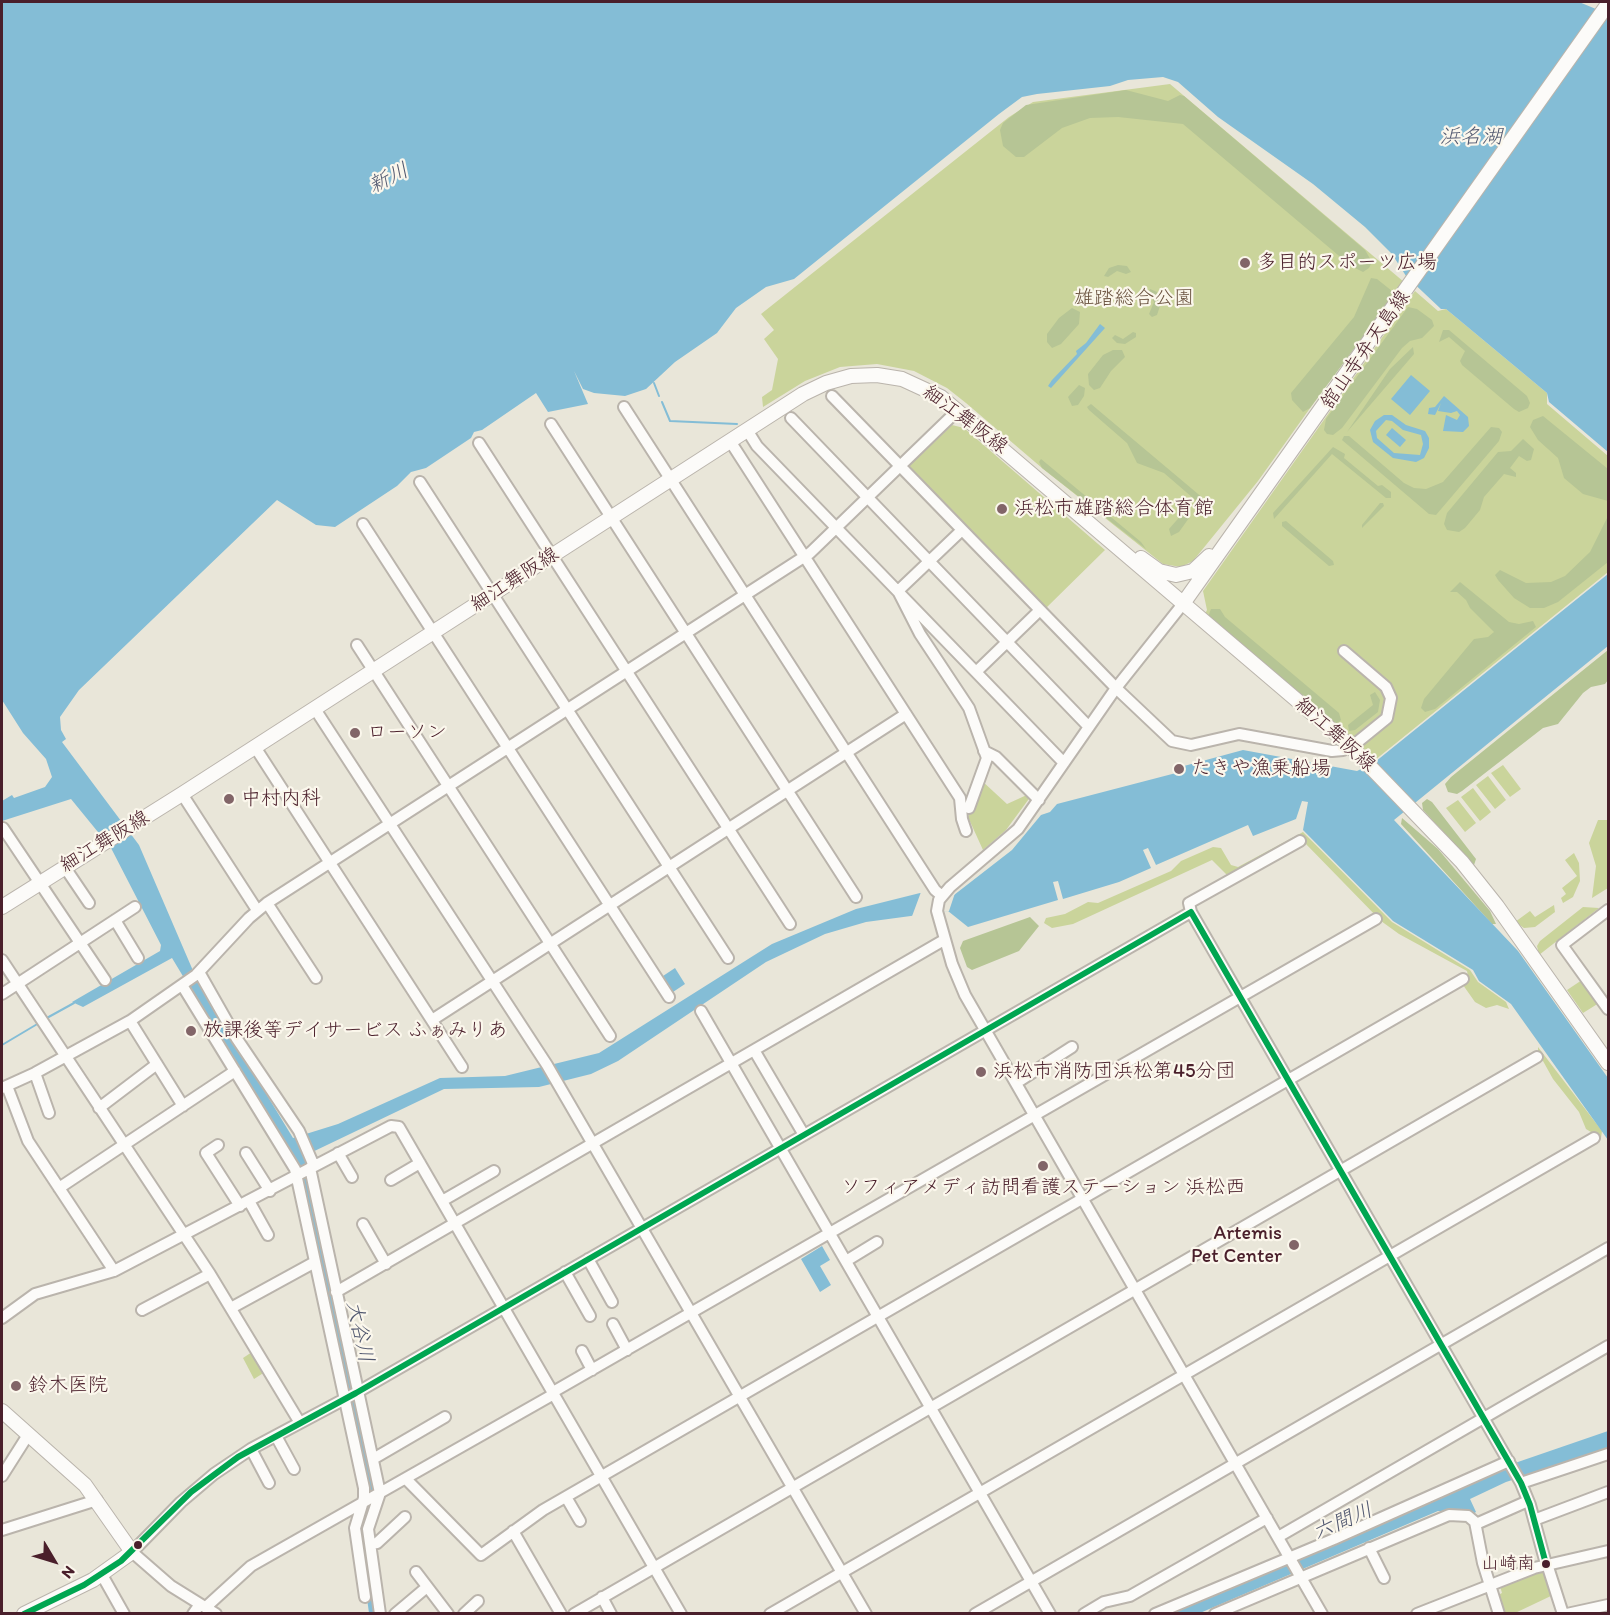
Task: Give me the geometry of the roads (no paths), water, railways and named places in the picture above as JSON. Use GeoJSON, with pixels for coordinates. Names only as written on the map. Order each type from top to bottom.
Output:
{"type":"FeatureCollection","features":[{"type":"Feature","properties":{"kind":"main road","name":"舘山寺弁天島線"},"geometry":{"type":"LineString","coordinates":[[1182,604],[1407,291],[1608,4]]}},
{"type":"Feature","properties":{"kind":"main road","name":"細江舞阪線"},"geometry":{"type":"LineString","coordinates":[[2,907],[818,386],[860,375],[885,376],[910,381],[934,392],[958,410],[1094,526],[1341,744],[1359,753],[1414,810],[1497,906],[1608,1063]]}},
{"type":"Feature","properties":{"kind":"main road"},"geometry":{"type":"LineString","coordinates":[[1094,526],[1159,571],[1182,575],[1203,564],[1254,506]]}},
{"type":"Feature","properties":{"kind":"main road"},"geometry":{"type":"LineString","coordinates":[[2,1413],[85,1485],[132,1552],[102,1575],[24,1614]]}},
{"type":"Feature","properties":{"kind":"street"},"geometry":{"type":"LineString","coordinates":[[832,396],[1116,688],[1178,744],[1191,745],[1239,734],[1332,752],[1341,744]]}},
{"type":"Feature","properties":{"kind":"street"},"geometry":{"type":"LineString","coordinates":[[624,408],[938,893],[937,914],[961,988],[1322,1614]]}},
{"type":"Feature","properties":{"kind":"street"},"geometry":{"type":"LineString","coordinates":[[114,1270],[28,1141],[4,1087],[35,1073],[130,1021],[197,974],[257,910],[267,903],[804,556],[869,498],[958,410]]}},
{"type":"Feature","properties":{"kind":"street"},"geometry":{"type":"LineString","coordinates":[[791,418],[1089,727]]}},
{"type":"Feature","properties":{"kind":"street"},"geometry":{"type":"LineString","coordinates":[[551,424],[856,897]]}},
{"type":"Feature","properties":{"kind":"street"},"geometry":{"type":"LineString","coordinates":[[747,430],[757,446],[1064,763]]}},
{"type":"Feature","properties":{"kind":"street"},"geometry":{"type":"LineString","coordinates":[[730,441],[960,798],[960,810],[966,831]]}},
{"type":"Feature","properties":{"kind":"street"},"geometry":{"type":"LineString","coordinates":[[479,443],[790,924]]}},
{"type":"Feature","properties":{"kind":"street"},"geometry":{"type":"LineString","coordinates":[[420,482],[728,958]]}},
{"type":"Feature","properties":{"kind":"street"},"geometry":{"type":"LineString","coordinates":[[363,524],[669,997]]}},
{"type":"Feature","properties":{"kind":"street"},"geometry":{"type":"LineString","coordinates":[[898,591],[962,530]]}},
{"type":"Feature","properties":{"kind":"street"},"geometry":{"type":"LineString","coordinates":[[898,591],[920,634],[969,708],[987,759],[969,808]]}},
{"type":"Feature","properties":{"kind":"street"},"geometry":{"type":"LineString","coordinates":[[938,893],[950,887],[1012,836],[1116,688],[1182,604]]}},
{"type":"Feature","properties":{"kind":"street"},"geometry":{"type":"LineString","coordinates":[[976,672],[1040,610]]}},
{"type":"Feature","properties":{"kind":"street"},"geometry":{"type":"LineString","coordinates":[[357,645],[610,1036]]}},
{"type":"Feature","properties":{"kind":"street"},"geometry":{"type":"LineString","coordinates":[[1344,651],[1386,687],[1391,698],[1387,718],[1359,753]]}},
{"type":"Feature","properties":{"kind":"street"},"geometry":{"type":"LineString","coordinates":[[315,709],[560,1085],[866,1614]]}},
{"type":"Feature","properties":{"kind":"street"},"geometry":{"type":"LineString","coordinates":[[432,1020],[906,714]]}},
{"type":"Feature","properties":{"kind":"street"},"geometry":{"type":"LineString","coordinates":[[255,747],[462,1067]]}},
{"type":"Feature","properties":{"kind":"street"},"geometry":{"type":"LineString","coordinates":[[984,750],[996,757],[1039,800]]}},
{"type":"Feature","properties":{"kind":"street"},"geometry":{"type":"LineString","coordinates":[[182,794],[257,910]]}},
{"type":"Feature","properties":{"kind":"street"},"geometry":{"type":"LineString","coordinates":[[3,828],[105,980]]}},
{"type":"Feature","properties":{"kind":"street"},"geometry":{"type":"LineString","coordinates":[[1300,841],[1189,903],[1191,912],[1520,1482],[1528,1500],[1563,1614]]}},
{"type":"Feature","properties":{"kind":"street"},"geometry":{"type":"LineString","coordinates":[[64,866],[89,903]]}},
{"type":"Feature","properties":{"kind":"street"},"geometry":{"type":"LineString","coordinates":[[267,903],[316,978]]}},
{"type":"Feature","properties":{"kind":"street"},"geometry":{"type":"LineString","coordinates":[[2,994],[135,907]]}},
{"type":"Feature","properties":{"kind":"street"},"geometry":{"type":"LineString","coordinates":[[1608,910],[1562,945],[1608,1009]]}},
{"type":"Feature","properties":{"kind":"street"},"geometry":{"type":"LineString","coordinates":[[207,1608],[171,1586],[132,1552],[197,1488],[251,1449],[504,1308],[1191,912]]}},
{"type":"Feature","properties":{"kind":"street"},"geometry":{"type":"LineString","coordinates":[[193,1614],[207,1608],[246,1569],[1376,919]]}},
{"type":"Feature","properties":{"kind":"street"},"geometry":{"type":"LineString","coordinates":[[115,920],[138,958]]}},
{"type":"Feature","properties":{"kind":"street"},"geometry":{"type":"LineString","coordinates":[[336,1292],[944,940]]}},
{"type":"Feature","properties":{"kind":"street"},"geometry":{"type":"LineString","coordinates":[[2,960],[210,1274],[300,1423]]}},
{"type":"Feature","properties":{"kind":"street"},"geometry":{"type":"LineString","coordinates":[[197,974],[300,1133],[306,1168],[336,1292],[364,1488],[371,1498]]}},
{"type":"Feature","properties":{"kind":"street"},"geometry":{"type":"LineString","coordinates":[[406,1479],[481,1555],[566,1497],[1463,980]]}},
{"type":"Feature","properties":{"kind":"street"},"geometry":{"type":"LineString","coordinates":[[184,983],[295,1169],[306,1168]]}},
{"type":"Feature","properties":{"kind":"street"},"geometry":{"type":"LineString","coordinates":[[701,1011],[1050,1614]]}},
{"type":"Feature","properties":{"kind":"street"},"geometry":{"type":"LineString","coordinates":[[130,1021],[183,1106]]}},
{"type":"Feature","properties":{"kind":"street"},"geometry":{"type":"LineString","coordinates":[[1016,1083],[1072,1047]]}},
{"type":"Feature","properties":{"kind":"street"},"geometry":{"type":"LineString","coordinates":[[754,1050],[804,1135]]}},
{"type":"Feature","properties":{"kind":"street"},"geometry":{"type":"LineString","coordinates":[[574,1614],[1537,1057]]}},
{"type":"Feature","properties":{"kind":"street"},"geometry":{"type":"LineString","coordinates":[[99,1108],[157,1064]]}},
{"type":"Feature","properties":{"kind":"street"},"geometry":{"type":"LineString","coordinates":[[59,1188],[235,1071]]}},
{"type":"Feature","properties":{"kind":"street"},"geometry":{"type":"LineString","coordinates":[[35,1073],[49,1113]]}},
{"type":"Feature","properties":{"kind":"street"},"geometry":{"type":"LineString","coordinates":[[2,1315],[44,1290],[114,1270],[270,1191],[306,1168],[395,1126],[401,1130],[681,1614]]}},
{"type":"Feature","properties":{"kind":"street"},"geometry":{"type":"LineString","coordinates":[[774,1613],[1594,1138]]}},
{"type":"Feature","properties":{"kind":"street"},"geometry":{"type":"LineString","coordinates":[[218,1145],[206,1153],[268,1235]]}},
{"type":"Feature","properties":{"kind":"street"},"geometry":{"type":"LineString","coordinates":[[246,1153],[270,1191]]}},
{"type":"Feature","properties":{"kind":"street"},"geometry":{"type":"LineString","coordinates":[[338,1153],[352,1176]]}},
{"type":"Feature","properties":{"kind":"street"},"geometry":{"type":"LineString","coordinates":[[391,1180],[420,1163]]}},
{"type":"Feature","properties":{"kind":"street"},"geometry":{"type":"LineString","coordinates":[[306,1168],[315,1262],[351,1395],[373,1459],[369,1524],[380,1614]]}},
{"type":"Feature","properties":{"kind":"street"},"geometry":{"type":"LineString","coordinates":[[442,1202],[494,1171]]}},
{"type":"Feature","properties":{"kind":"street"},"geometry":{"type":"LineString","coordinates":[[363,1224],[386,1264]]}},
{"type":"Feature","properties":{"kind":"street"},"geometry":{"type":"LineString","coordinates":[[846,1261],[877,1242]]}},
{"type":"Feature","properties":{"kind":"street"},"geometry":{"type":"LineString","coordinates":[[975,1614],[1608,1248]]}},
{"type":"Feature","properties":{"kind":"street"},"geometry":{"type":"LineString","coordinates":[[588,1259],[612,1302]]}},
{"type":"Feature","properties":{"kind":"street"},"geometry":{"type":"LineString","coordinates":[[231,1308],[315,1262]]}},
{"type":"Feature","properties":{"kind":"street"},"geometry":{"type":"LineString","coordinates":[[565,1272],[590,1316]]}},
{"type":"Feature","properties":{"kind":"street"},"geometry":{"type":"LineString","coordinates":[[142,1310],[210,1274]]}},
{"type":"Feature","properties":{"kind":"street"},"geometry":{"type":"LineString","coordinates":[[613,1324],[627,1350]]}},
{"type":"Feature","properties":{"kind":"street"},"geometry":{"type":"LineString","coordinates":[[1278,1537],[1608,1346]]}},
{"type":"Feature","properties":{"kind":"street"},"geometry":{"type":"LineString","coordinates":[[582,1351],[592,1370]]}},
{"type":"Feature","properties":{"kind":"street"},"geometry":{"type":"LineString","coordinates":[[373,1459],[445,1417]]}},
{"type":"Feature","properties":{"kind":"street"},"geometry":{"type":"LineString","coordinates":[[2,1476],[28,1435]]}},
{"type":"Feature","properties":{"kind":"street"},"geometry":{"type":"LineString","coordinates":[[276,1436],[294,1469]]}},
{"type":"Feature","properties":{"kind":"street"},"geometry":{"type":"LineString","coordinates":[[251,1449],[269,1482]]}},
{"type":"Feature","properties":{"kind":"street"},"geometry":{"type":"LineString","coordinates":[[1520,1482],[1608,1454]]}},
{"type":"Feature","properties":{"kind":"street"},"geometry":{"type":"LineString","coordinates":[[1155,1614],[1290,1559],[1509,1463]]}},
{"type":"Feature","properties":{"kind":"street"},"geometry":{"type":"LineString","coordinates":[[1534,1520],[1608,1492]]}},
{"type":"Feature","properties":{"kind":"street"},"geometry":{"type":"LineString","coordinates":[[566,1497],[580,1521]]}},
{"type":"Feature","properties":{"kind":"street"},"geometry":{"type":"LineString","coordinates":[[365,1597],[355,1528],[371,1498]]}},
{"type":"Feature","properties":{"kind":"street"},"geometry":{"type":"LineString","coordinates":[[2,1530],[97,1500]]}},
{"type":"Feature","properties":{"kind":"street"},"geometry":{"type":"LineString","coordinates":[[1476,1524],[1528,1500]]}},
{"type":"Feature","properties":{"kind":"street"},"geometry":{"type":"LineString","coordinates":[[1215,1614],[1444,1515],[1468,1516],[1476,1524],[1489,1584],[1499,1614]]}},
{"type":"Feature","properties":{"kind":"street"},"geometry":{"type":"LineString","coordinates":[[370,1544],[377,1543],[405,1517]]}},
{"type":"Feature","properties":{"kind":"street"},"geometry":{"type":"LineString","coordinates":[[1084,1614],[1104,1602],[1130,1596],[1267,1518]]}},
{"type":"Feature","properties":{"kind":"street"},"geometry":{"type":"LineString","coordinates":[[513,1531],[561,1614]]}},
{"type":"Feature","properties":{"kind":"street"},"geometry":{"type":"LineString","coordinates":[[1369,1548],[1384,1578]]}},
{"type":"Feature","properties":{"kind":"street"},"geometry":{"type":"LineString","coordinates":[[1417,1614],[1489,1584],[1547,1564],[1608,1551]]}},
{"type":"Feature","properties":{"kind":"street"},"geometry":{"type":"LineString","coordinates":[[416,1572],[447,1614]]}},
{"type":"Feature","properties":{"kind":"street"},"geometry":{"type":"LineString","coordinates":[[102,1575],[124,1614]]}},
{"type":"Feature","properties":{"kind":"street"},"geometry":{"type":"LineString","coordinates":[[378,1591],[392,1613],[427,1587]]}},
{"type":"Feature","properties":{"kind":"street"},"geometry":{"type":"LineString","coordinates":[[602,1598],[611,1614]]}},
{"type":"Feature","properties":{"kind":"street"},"geometry":{"type":"LineString","coordinates":[[464,1614],[478,1601]]}},
{"type":"Feature","properties":{"kind":"street"},"geometry":{"type":"LineString","coordinates":[[1568,1614],[1608,1605]]}},
{"type":"Feature","properties":{"kind":"water"},"geometry":{"type":"Polygon","coordinates":[[[2,2],[1579,2],[1608,14],[1608,452],[1549,402],[1547,393],[1446,309],[1441,309],[1406,276],[1392,254],[1365,227],[1313,184],[1218,117],[1178,82],[1163,77],[1128,80],[1110,86],[1037,94],[1022,97],[999,114],[794,279],[766,287],[736,308],[717,333],[675,362],[646,389],[625,396],[594,393],[583,389],[574,371],[588,404],[548,412],[536,393],[482,430],[474,432],[471,438],[426,468],[411,472],[397,486],[335,527],[316,525],[277,500],[79,690],[60,717],[61,730],[66,739],[62,742],[139,845],[197,980],[293,1138],[338,1124],[440,1078],[505,1076],[599,1053],[772,944],[856,909],[920,893],[954,895],[1012,850],[1041,815],[1050,812],[1057,804],[1176,773],[1184,766],[1243,750],[1357,771],[1375,762],[1608,574],[1608,646],[1394,820],[1518,951],[1608,1078],[1608,1140],[1511,1004],[1479,981],[1473,970],[1393,921],[1303,830],[1308,802],[1302,801],[1296,819],[1253,836],[1248,825],[1156,865],[1148,848],[1143,850],[1151,868],[1119,882],[1063,899],[1058,881],[1053,882],[1058,900],[968,927],[948,911],[866,922],[825,934],[766,962],[618,1061],[591,1074],[539,1087],[444,1089],[304,1156],[376,1492],[367,1519],[377,1613],[369,1613],[358,1533],[366,1503],[298,1167],[172,958],[83,1007],[72,1002],[160,951],[161,945],[111,848],[71,799],[2,821],[2,801],[12,795],[14,798],[45,787],[52,777],[46,759],[23,733],[2,700],[2,2]]]}},
{"type":"Feature","properties":{"kind":"water"},"geometry":{"type":"Polygon","coordinates":[[[1100,324],[1105,328],[1051,388],[1048,386],[1077,354],[1076,351],[1086,343],[1100,324]]]}},
{"type":"Feature","properties":{"kind":"water"},"geometry":{"type":"Polygon","coordinates":[[[1411,375],[1430,391],[1410,415],[1391,399],[1411,375]]]}},
{"type":"Feature","properties":{"kind":"water"},"geometry":{"type":"Polygon","coordinates":[[[1444,396],[1468,417],[1469,426],[1463,432],[1443,431],[1446,415],[1457,420],[1460,415],[1457,411],[1451,413],[1438,411],[1441,403],[1435,415],[1428,414],[1429,408],[1435,407],[1444,396]]]}},
{"type":"Feature","properties":{"kind":"water"},"geometry":{"type":"Polygon","coordinates":[[[1384,415],[1392,415],[1406,425],[1425,431],[1429,438],[1429,448],[1424,458],[1416,462],[1393,458],[1373,442],[1370,430],[1375,421],[1384,415]],[[1386,420],[1376,431],[1377,438],[1394,453],[1420,455],[1423,444],[1421,435],[1403,430],[1392,421],[1386,420]]]}},
{"type":"Feature","properties":{"kind":"water"},"geometry":{"type":"Polygon","coordinates":[[[1392,428],[1406,440],[1400,447],[1386,435],[1392,428]]]}},
{"type":"Feature","properties":{"kind":"water"},"geometry":{"type":"Polygon","coordinates":[[[675,968],[685,984],[673,992],[663,976],[675,968]]]}},
{"type":"Feature","properties":{"kind":"water"},"geometry":{"type":"Polygon","coordinates":[[[822,1246],[830,1260],[820,1266],[831,1285],[820,1292],[801,1259],[822,1246]]]}},
{"type":"Feature","properties":{"kind":"water"},"geometry":{"type":"Polygon","coordinates":[[[1608,1431],[1608,1449],[1506,1482],[1470,1499],[1476,1512],[1473,1514],[1438,1511],[1200,1613],[1168,1614],[1336,1544],[1515,1463],[1608,1431]]]}},
{"type":"Feature","properties":{"kind":"waterway"},"geometry":{"type":"LineString","coordinates":[[654,383],[659,396]]}},
{"type":"Feature","properties":{"kind":"waterway"},"geometry":{"type":"LineString","coordinates":[[662,402],[670,421],[737,424]]}},
{"type":"Feature","properties":{"kind":"waterway"},"geometry":{"type":"LineString","coordinates":[[45,1019],[74,1003]]}},
{"type":"Feature","properties":{"kind":"waterway"},"geometry":{"type":"LineString","coordinates":[[2,1045],[39,1023]]}},
{"type":"Feature","properties":{"kind":"place","name":"多目的スポーツ広場"},"geometry":{"type":"Point","coordinates":[1245,263]}},
{"type":"Feature","properties":{"kind":"place","name":"浜松市雄踏総合体育館"},"geometry":{"type":"Point","coordinates":[1002,509]}},
{"type":"Feature","properties":{"kind":"place","name":"ローソン"},"geometry":{"type":"Point","coordinates":[355,733]}},
{"type":"Feature","properties":{"kind":"place","name":"たきや漁乗船場"},"geometry":{"type":"Point","coordinates":[1179,769]}},
{"type":"Feature","properties":{"kind":"place","name":"中村内科"},"geometry":{"type":"Point","coordinates":[229,799]}},
{"type":"Feature","properties":{"kind":"place","name":"放課後等デイサービス ふぁみりあ"},"geometry":{"type":"Point","coordinates":[191,1031]}},
{"type":"Feature","properties":{"kind":"place","name":"浜松市消防団浜松第45分団"},"geometry":{"type":"Point","coordinates":[981,1072]}},
{"type":"Feature","properties":{"kind":"place","name":"ソフィアメディ訪問看護ステーション 浜松西"},"geometry":{"type":"Point","coordinates":[1043,1166]}},
{"type":"Feature","properties":{"kind":"place","name":"Artemis Pet Center"},"geometry":{"type":"Point","coordinates":[1294,1245]}},
{"type":"Feature","properties":{"kind":"place","name":"鈴木医院"},"geometry":{"type":"Point","coordinates":[16,1386]}},
{"type":"Feature","properties":{"kind":"place","name":"山崎南"},"geometry":{"type":"Point","coordinates":[1546,1564]}},
{"type":"Feature","properties":{"kind":"water label","name":"浜名湖"},"geometry":{"type":"Point","coordinates":[1471,138]}},
{"type":"Feature","properties":{"kind":"water label","name":"新川"},"geometry":{"type":"Point","coordinates":[389,179]}},
{"type":"Feature","properties":{"kind":"water label","name":"大谷川"},"geometry":{"type":"Point","coordinates":[359,1332]}},
{"type":"Feature","properties":{"kind":"water label","name":"六間川"},"geometry":{"type":"Point","coordinates":[1343,1522]}},
{"type":"Feature","properties":{"kind":"park label","name":"雄踏総合公園"},"geometry":{"type":"Point","coordinates":[1134,299]}}]}
